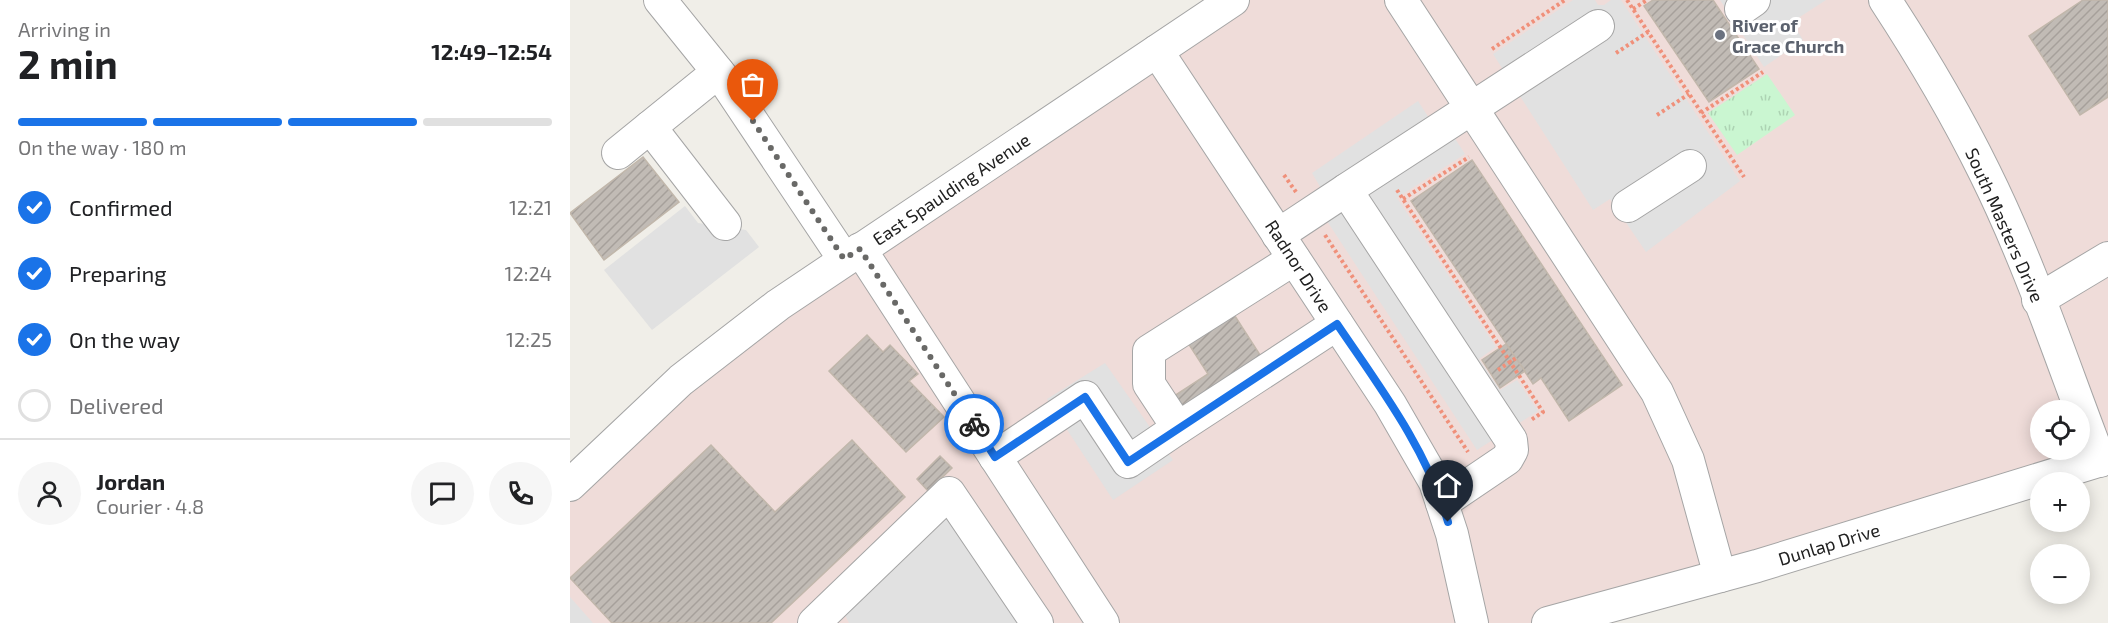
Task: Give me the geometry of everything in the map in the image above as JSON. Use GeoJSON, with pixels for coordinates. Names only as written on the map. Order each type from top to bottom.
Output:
{"type":"FeatureCollection","features":[{"type":"Feature","properties":{"kind":"street"},"geometry":{"type":"LineString","coordinates":[[660,0],[718,72],[852,254],[995,457],[1103,623]]}},
{"type":"Feature","properties":{"kind":"street","name":"East Spaulding Avenue"},"geometry":{"type":"LineString","coordinates":[[570,485],[690,372],[778,304],[1233,0]]}},
{"type":"Feature","properties":{"kind":"street"},"geometry":{"type":"LineString","coordinates":[[1401,0],[1657,392],[1688,460],[1720,576]]}},
{"type":"Feature","properties":{"kind":"street","name":"South Masters Drive"},"geometry":{"type":"LineString","coordinates":[[1885,0],[1949,106],[1985,173],[2104,460]]}},
{"type":"Feature","properties":{"kind":"street"},"geometry":{"type":"LineString","coordinates":[[1178,428],[1149,384],[1149,351],[1286,247],[1310,214],[1380,166],[1598,26]]}},
{"type":"Feature","properties":{"kind":"street","name":"Radnor Drive"},"geometry":{"type":"LineString","coordinates":[[1157,51],[1416,447],[1435,482],[1442,503],[1472,623]]}},
{"type":"Feature","properties":{"kind":"street"},"geometry":{"type":"LineString","coordinates":[[618,153],[718,72]]}},
{"type":"Feature","properties":{"kind":"street"},"geometry":{"type":"LineString","coordinates":[[650,127],[725,224]]}},
{"type":"Feature","properties":{"kind":"street"},"geometry":{"type":"LineString","coordinates":[[1629,206],[1690,166]]}},
{"type":"Feature","properties":{"kind":"street"},"geometry":{"type":"LineString","coordinates":[[1346,190],[1508,435],[1512,450],[1507,459],[1442,503]]}},
{"type":"Feature","properties":{"kind":"street"},"geometry":{"type":"LineString","coordinates":[[2038,300],[2108,258]]}},
{"type":"Feature","properties":{"kind":"street"},"geometry":{"type":"LineString","coordinates":[[995,457],[1085,397],[1128,462],[1337,324]]}},
{"type":"Feature","properties":{"kind":"street","name":"Dunlap Drive"},"geometry":{"type":"LineString","coordinates":[[1548,623],[1720,576],[2104,460]]}},
{"type":"Feature","properties":{"kind":"street"},"geometry":{"type":"LineString","coordinates":[[814,623],[950,493],[1038,623]]}},
{"type":"Feature","properties":{"kind":"path"},"geometry":{"type":"LineString","coordinates":[[1492,49],[1565,0]]}},
{"type":"Feature","properties":{"kind":"path"},"geometry":{"type":"LineString","coordinates":[[1627,0],[1744,177]]}},
{"type":"Feature","properties":{"kind":"path"},"geometry":{"type":"LineString","coordinates":[[1633,9],[1647,0]]}},
{"type":"Feature","properties":{"kind":"path"},"geometry":{"type":"LineString","coordinates":[[1616,53],[1648,32]]}},
{"type":"Feature","properties":{"kind":"path"},"geometry":{"type":"LineString","coordinates":[[1701,113],[1763,72]]}},
{"type":"Feature","properties":{"kind":"path"},"geometry":{"type":"LineString","coordinates":[[1657,115],[1689,94]]}},
{"type":"Feature","properties":{"kind":"path"},"geometry":{"type":"LineString","coordinates":[[1403,199],[1469,157]]}},
{"type":"Feature","properties":{"kind":"path"},"geometry":{"type":"LineString","coordinates":[[1380,166],[1543,412],[1508,435]]}},
{"type":"Feature","properties":{"kind":"path"},"geometry":{"type":"LineString","coordinates":[[1284,175],[1484,475]]}},
{"type":"Feature","properties":{"kind":"shaded area"},"geometry":{"type":"Polygon","coordinates":[[[1233,0],[2108,0],[2108,458],[2060,472],[2030,472],[2030,481],[1548,623],[570,623],[570,485],[649,409],[1233,0]]]}},
{"type":"Feature","properties":{"kind":"shaded area"},"geometry":{"type":"Polygon","coordinates":[[[1573,0],[1595,0],[1598,5],[1604,5],[1611,0],[1621,0],[1740,181],[1646,252],[1610,199],[1593,210],[1493,54],[1573,0]]]}},
{"type":"Feature","properties":{"kind":"shaded area"},"geometry":{"type":"Polygon","coordinates":[[[1720,0],[1826,0],[1792,22],[1803,40],[1764,67],[1720,0]]]}},
{"type":"Feature","properties":{"kind":"shaded area"},"geometry":{"type":"Polygon","coordinates":[[[1418,101],[1429,118],[1454,137],[1465,154],[1397,198],[1496,347],[1479,359],[1500,390],[1517,380],[1538,411],[1477,450],[1327,221],[1322,190],[1312,173],[1418,101]]]}},
{"type":"Feature","properties":{"kind":"shaded area"},"geometry":{"type":"Polygon","coordinates":[[[685,206],[698,223],[746,230],[759,247],[652,330],[604,270],[685,206]]]}},
{"type":"Feature","properties":{"kind":"shaded area"},"geometry":{"type":"Polygon","coordinates":[[[1105,363],[1173,460],[1113,500],[1047,399],[1105,363]]]}},
{"type":"Feature","properties":{"kind":"shaded area"},"geometry":{"type":"Polygon","coordinates":[[[947,514],[1022,623],[849,623],[845,615],[947,514]]]}},
{"type":"Feature","properties":{"kind":"shaded area"},"geometry":{"type":"Polygon","coordinates":[[[570,597],[593,623],[570,623],[570,597]]]}},
{"type":"Feature","properties":{"kind":"green space"},"geometry":{"type":"Polygon","coordinates":[[[1767,74],[1795,115],[1737,155],[1708,113],[1767,74]]]}},
{"type":"Feature","properties":{"kind":"building"},"geometry":{"type":"Polygon","coordinates":[[[1653,0],[1713,0],[1759,69],[1709,102],[1644,6],[1653,0]]]}},
{"type":"Feature","properties":{"kind":"building"},"geometry":{"type":"Polygon","coordinates":[[[2083,0],[2108,0],[2108,97],[2080,115],[2029,36],[2083,0]]]}},
{"type":"Feature","properties":{"kind":"building"},"geometry":{"type":"Polygon","coordinates":[[[643,157],[679,202],[604,260],[570,213],[643,157]]]}},
{"type":"Feature","properties":{"kind":"building"},"geometry":{"type":"Polygon","coordinates":[[[1472,160],[1622,385],[1569,421],[1541,378],[1533,384],[1411,201],[1472,160]]]}},
{"type":"Feature","properties":{"kind":"building"},"geometry":{"type":"Polygon","coordinates":[[[1233,313],[1262,358],[1179,412],[1171,398],[1208,374],[1188,343],[1233,313]]]}},
{"type":"Feature","properties":{"kind":"building"},"geometry":{"type":"Polygon","coordinates":[[[867,335],[883,352],[890,345],[918,374],[909,381],[944,417],[906,452],[829,371],[867,335]]]}},
{"type":"Feature","properties":{"kind":"building"},"geometry":{"type":"Polygon","coordinates":[[[1506,344],[1525,371],[1500,388],[1482,360],[1506,344]]]}},
{"type":"Feature","properties":{"kind":"building"},"geometry":{"type":"Polygon","coordinates":[[[852,440],[905,497],[771,623],[612,623],[570,578],[711,445],[775,512],[852,440]]]}},
{"type":"Feature","properties":{"kind":"building"},"geometry":{"type":"Polygon","coordinates":[[[940,456],[952,468],[928,491],[917,479],[940,456]]]}},
{"type":"Feature","properties":{"kind":"way so far"},"geometry":{"type":"LineString","coordinates":[[753,121],[844,259],[860,249],[974,424]]}},
{"type":"Feature","properties":{"kind":"place","name":"River of Grace Church"},"geometry":{"type":"Point","coordinates":[1720,35]}},
{"type":"Feature","properties":{"kind":"route"},"geometry":{"type":"LineString","coordinates":[[974,424],[995,457],[1085,397],[1128,462],[1337,324],[1416,447],[1435,482],[1448,522]]}}]}
